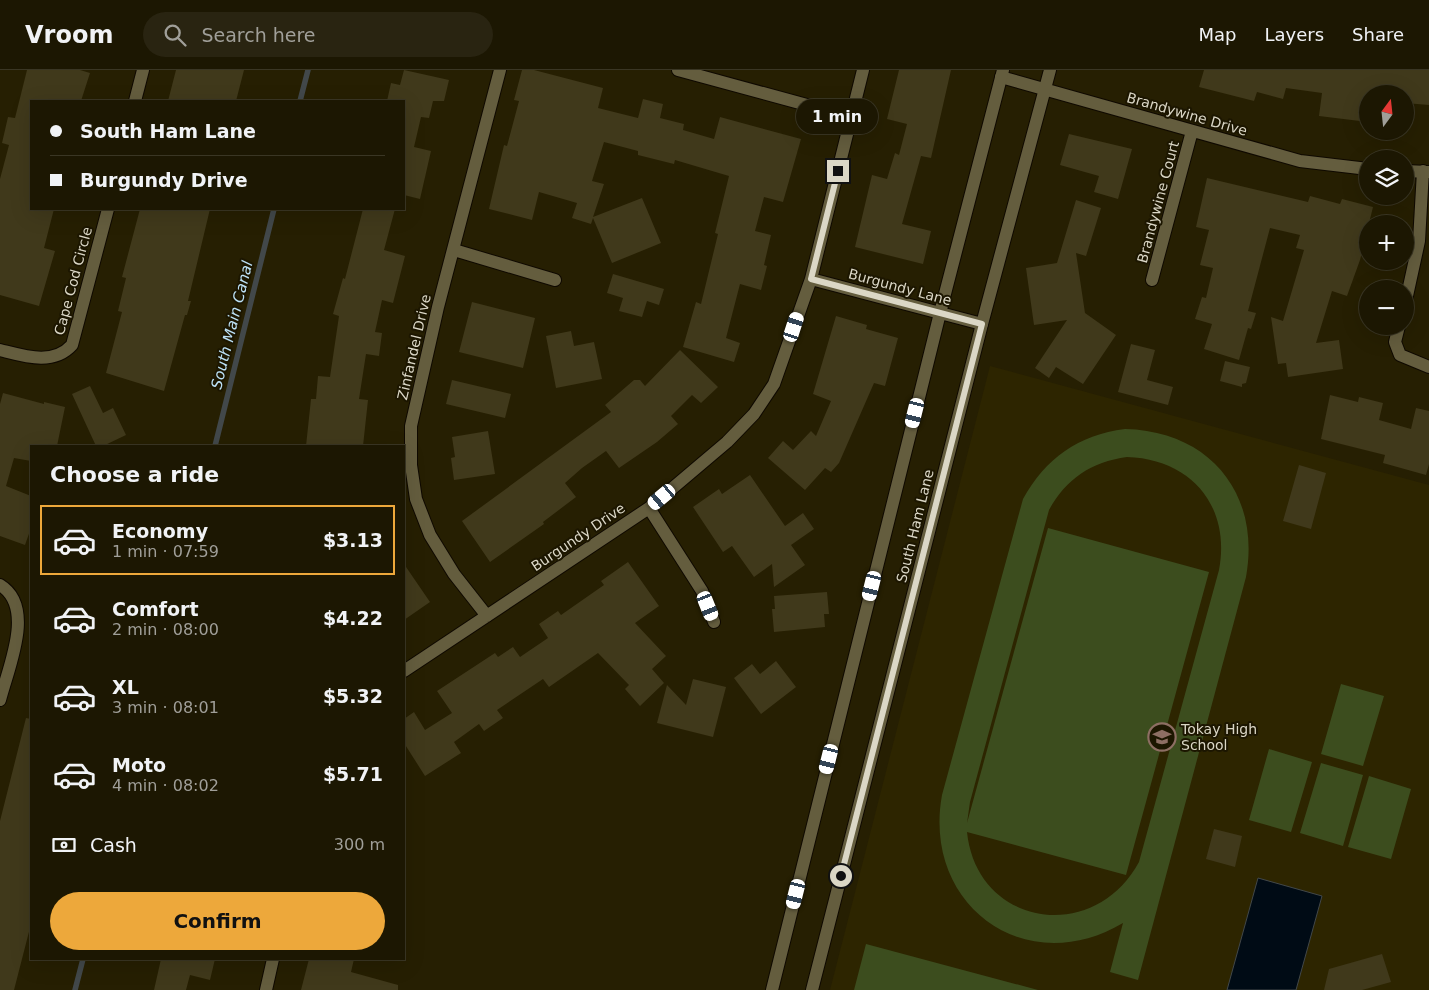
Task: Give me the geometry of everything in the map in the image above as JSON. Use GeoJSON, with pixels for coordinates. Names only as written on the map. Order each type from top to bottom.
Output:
{"type":"FeatureCollection","features":[{"type":"Feature","properties":{"kind":"street"},"geometry":{"type":"LineString","coordinates":[[135,100],[143,70]]}},
{"type":"Feature","properties":{"kind":"street","name":"Zinfandel Drive"},"geometry":{"type":"LineString","coordinates":[[487,616],[454,574],[430,535],[416,499],[410,465],[411,426],[438,307],[500,70]]}},
{"type":"Feature","properties":{"kind":"street"},"geometry":{"type":"LineString","coordinates":[[678,70],[851,117]]}},
{"type":"Feature","properties":{"kind":"street","name":"Burgundy Drive"},"geometry":{"type":"LineString","coordinates":[[405,671],[649,508],[727,442],[754,414],[774,384],[811,279],[863,70]]}},
{"type":"Feature","properties":{"kind":"street","name":"South Ham Lane"},"geometry":{"type":"LineString","coordinates":[[812,990],[982,324],[1050,70]]}},
{"type":"Feature","properties":{"kind":"street","name":"South Ham Lane"},"geometry":{"type":"LineString","coordinates":[[772,990],[940,313],[1002,74]]}},
{"type":"Feature","properties":{"kind":"street","name":"Brandywine Drive"},"geometry":{"type":"LineString","coordinates":[[1002,74],[1044,90],[1300,161],[1359,168]]}},
{"type":"Feature","properties":{"kind":"street","name":"Brandywine Court"},"geometry":{"type":"LineString","coordinates":[[1152,280],[1192,131]]}},
{"type":"Feature","properties":{"kind":"street"},"geometry":{"type":"LineString","coordinates":[[1410,280],[1419,241],[1426,172]]}},
{"type":"Feature","properties":{"kind":"street","name":"Cape Cod Circle"},"geometry":{"type":"LineString","coordinates":[[0,350],[31,358],[54,357],[72,345],[108,210]]}},
{"type":"Feature","properties":{"kind":"street"},"geometry":{"type":"LineString","coordinates":[[454,250],[555,280]]}},
{"type":"Feature","properties":{"kind":"street","name":"Burgundy Lane"},"geometry":{"type":"LineString","coordinates":[[811,279],[982,324]]}},
{"type":"Feature","properties":{"kind":"street"},"geometry":{"type":"LineString","coordinates":[[1397,335],[1395,342],[1400,355],[1429,367]]}},
{"type":"Feature","properties":{"kind":"street"},"geometry":{"type":"LineString","coordinates":[[649,508],[702,591],[714,622]]}},
{"type":"Feature","properties":{"kind":"street"},"geometry":{"type":"LineString","coordinates":[[0,585],[16,603],[20,623],[0,700]]}},
{"type":"Feature","properties":{"kind":"street"},"geometry":{"type":"LineString","coordinates":[[266,990],[274,960]]}},
{"type":"Feature","properties":{"kind":"shaded area","name":"Tokay High School"},"geometry":{"type":"Polygon","coordinates":[[[990,366],[1429,485],[1429,990],[830,990],[990,366]]]}},
{"type":"Feature","properties":{"kind":"shaded area"},"geometry":{"type":"Polygon","coordinates":[[[1258,878],[1322,896],[1296,990],[1227,990],[1258,878]]]}},
{"type":"Feature","properties":{"kind":"green space"},"geometry":{"type":"Polygon","coordinates":[[[1125,429],[1155,433],[1182,441],[1205,455],[1223,473],[1237,494],[1245,519],[1249,547],[1246,577],[1138,980],[1110,972],[1123,923],[1086,939],[1051,943],[1017,937],[988,922],[965,899],[948,870],[940,834],[942,795],[1023,499],[1032,484],[1053,460],[1078,443],[1108,432],[1125,429]],[[1127,457],[1114,459],[1091,468],[1063,489],[1049,510],[970,802],[967,823],[1048,528],[1209,572],[1126,875],[967,832],[975,864],[992,888],[1014,905],[1040,914],[1067,914],[1095,906],[1119,888],[1139,862],[1219,570],[1221,547],[1219,526],[1212,507],[1202,490],[1170,466],[1150,460],[1127,457]]]}},
{"type":"Feature","properties":{"kind":"green space"},"geometry":{"type":"Polygon","coordinates":[[[1341,684],[1384,696],[1363,766],[1321,754],[1341,684]]]}},
{"type":"Feature","properties":{"kind":"green space"},"geometry":{"type":"Polygon","coordinates":[[[1269,749],[1312,762],[1291,832],[1249,820],[1269,749]]]}},
{"type":"Feature","properties":{"kind":"green space"},"geometry":{"type":"Polygon","coordinates":[[[1321,763],[1363,775],[1343,846],[1300,833],[1321,763]]]}},
{"type":"Feature","properties":{"kind":"green space"},"geometry":{"type":"Polygon","coordinates":[[[1369,776],[1411,789],[1391,859],[1348,847],[1369,776]]]}},
{"type":"Feature","properties":{"kind":"green space"},"geometry":{"type":"Polygon","coordinates":[[[866,944],[1038,990],[854,990],[866,944]]]}},
{"type":"Feature","properties":{"kind":"building"},"geometry":{"type":"Polygon","coordinates":[[[27,70],[80,70],[90,73],[81,100],[30,100],[30,210],[54,210],[44,248],[55,251],[39,306],[0,295],[0,179],[9,145],[2,143],[8,117],[15,118],[27,70]]]}},
{"type":"Feature","properties":{"kind":"building"},"geometry":{"type":"Polygon","coordinates":[[[176,70],[244,70],[236,100],[168,100],[176,70]]]}},
{"type":"Feature","properties":{"kind":"building"},"geometry":{"type":"Polygon","coordinates":[[[404,70],[449,80],[444,101],[433,101],[429,118],[421,117],[414,147],[431,151],[420,199],[405,195],[405,100],[387,100],[391,83],[400,85],[404,70]]]}},
{"type":"Feature","properties":{"kind":"building"},"geometry":{"type":"Polygon","coordinates":[[[522,70],[534,70],[603,88],[598,108],[638,118],[643,99],[663,104],[660,118],[684,124],[683,130],[714,139],[720,117],[801,139],[783,202],[764,197],[755,231],[771,235],[764,265],[767,266],[761,290],[740,284],[726,338],[740,343],[734,362],[683,347],[696,302],[701,304],[718,234],[715,233],[729,176],[675,160],[674,164],[638,155],[638,151],[604,142],[592,181],[604,184],[593,217],[642,198],[661,243],[612,263],[593,218],[591,224],[572,218],[577,203],[539,192],[532,220],[489,209],[504,145],[507,146],[519,101],[514,100],[522,70]]]}},
{"type":"Feature","properties":{"kind":"building"},"geometry":{"type":"Polygon","coordinates":[[[899,70],[951,70],[931,158],[921,156],[902,224],[931,231],[923,264],[855,247],[872,175],[887,179],[895,153],[899,155],[907,124],[887,119],[899,70]]]}},
{"type":"Feature","properties":{"kind":"building"},"geometry":{"type":"Polygon","coordinates":[[[1204,70],[1429,70],[1429,105],[1414,104],[1414,85],[1359,85],[1359,121],[1319,116],[1322,93],[1286,88],[1283,99],[1257,92],[1254,101],[1199,87],[1204,70]]]}},
{"type":"Feature","properties":{"kind":"building"},"geometry":{"type":"Polygon","coordinates":[[[1069,134],[1132,149],[1118,199],[1094,192],[1099,176],[1060,165],[1069,134]]]}},
{"type":"Feature","properties":{"kind":"building"},"geometry":{"type":"Polygon","coordinates":[[[1207,178],[1308,202],[1310,196],[1340,204],[1342,199],[1359,203],[1359,205],[1373,207],[1371,215],[1359,215],[1359,263],[1347,296],[1332,291],[1316,343],[1339,340],[1343,369],[1288,377],[1286,363],[1278,364],[1271,317],[1283,321],[1304,250],[1296,248],[1300,235],[1270,228],[1248,311],[1256,313],[1251,329],[1248,328],[1239,360],[1204,349],[1212,324],[1195,319],[1202,297],[1206,298],[1213,268],[1200,265],[1209,230],[1196,227],[1207,178]]]}},
{"type":"Feature","properties":{"kind":"building"},"geometry":{"type":"Polygon","coordinates":[[[1076,200],[1101,208],[1086,256],[1076,253],[1085,313],[1116,335],[1083,384],[1056,367],[1049,378],[1035,368],[1067,320],[1034,325],[1026,268],[1057,263],[1076,200]]]}},
{"type":"Feature","properties":{"kind":"building"},"geometry":{"type":"Polygon","coordinates":[[[140,210],[210,210],[188,301],[191,301],[187,315],[185,315],[164,391],[106,373],[122,312],[118,311],[126,278],[122,277],[140,210]]]}},
{"type":"Feature","properties":{"kind":"building"},"geometry":{"type":"Polygon","coordinates":[[[363,210],[395,210],[384,250],[405,256],[393,303],[382,300],[375,332],[382,333],[379,356],[366,354],[359,399],[368,400],[363,445],[306,445],[311,399],[316,399],[318,376],[330,377],[339,316],[333,314],[343,278],[345,279],[363,210]]]}},
{"type":"Feature","properties":{"kind":"building"},"geometry":{"type":"Polygon","coordinates":[[[613,274],[664,289],[659,305],[647,301],[642,317],[619,311],[623,298],[607,293],[613,274]]]}},
{"type":"Feature","properties":{"kind":"building"},"geometry":{"type":"Polygon","coordinates":[[[472,302],[535,318],[523,368],[459,352],[472,302]]]}},
{"type":"Feature","properties":{"kind":"building"},"geometry":{"type":"Polygon","coordinates":[[[836,316],[867,325],[866,329],[898,338],[885,386],[874,383],[839,463],[831,472],[825,468],[805,490],[768,458],[783,441],[793,450],[811,431],[816,436],[831,401],[813,394],[836,316]]]}},
{"type":"Feature","properties":{"kind":"building"},"geometry":{"type":"Polygon","coordinates":[[[571,331],[574,346],[594,342],[602,379],[556,388],[546,336],[571,331]]]}},
{"type":"Feature","properties":{"kind":"building"},"geometry":{"type":"Polygon","coordinates":[[[1131,344],[1155,350],[1147,380],[1173,387],[1168,405],[1118,392],[1131,344]]]}},
{"type":"Feature","properties":{"kind":"building"},"geometry":{"type":"Polygon","coordinates":[[[680,350],[718,387],[701,403],[692,395],[671,416],[678,424],[657,442],[619,468],[606,451],[582,468],[565,483],[576,497],[543,522],[544,524],[490,562],[462,521],[611,412],[605,405],[634,380],[640,380],[645,386],[680,350]]]}},
{"type":"Feature","properties":{"kind":"building"},"geometry":{"type":"Polygon","coordinates":[[[1225,361],[1250,367],[1246,383],[1242,384],[1242,387],[1220,381],[1225,361]]]}},
{"type":"Feature","properties":{"kind":"building"},"geometry":{"type":"Polygon","coordinates":[[[452,380],[511,394],[505,418],[446,404],[452,380]]]}},
{"type":"Feature","properties":{"kind":"building"},"geometry":{"type":"Polygon","coordinates":[[[90,386],[103,413],[113,408],[126,435],[105,445],[96,445],[72,394],[90,386]]]}},
{"type":"Feature","properties":{"kind":"building"},"geometry":{"type":"Polygon","coordinates":[[[3,393],[44,404],[44,402],[65,407],[57,445],[30,445],[30,461],[14,458],[6,486],[30,496],[30,531],[25,545],[0,536],[0,404],[3,393]]]}},
{"type":"Feature","properties":{"kind":"building"},"geometry":{"type":"Polygon","coordinates":[[[1330,395],[1358,402],[1359,397],[1383,403],[1379,420],[1411,429],[1416,408],[1429,411],[1429,464],[1426,475],[1383,463],[1385,455],[1321,439],[1330,395]]]}},
{"type":"Feature","properties":{"kind":"building"},"geometry":{"type":"Polygon","coordinates":[[[488,431],[495,474],[454,480],[451,458],[455,457],[452,437],[488,431]]]}},
{"type":"Feature","properties":{"kind":"building"},"geometry":{"type":"Polygon","coordinates":[[[1299,465],[1326,473],[1311,529],[1283,521],[1299,465]]]}},
{"type":"Feature","properties":{"kind":"building"},"geometry":{"type":"Polygon","coordinates":[[[750,475],[785,526],[803,513],[814,529],[791,545],[805,565],[774,587],[772,564],[754,577],[732,546],[723,552],[693,507],[719,489],[722,494],[750,475]]]}},
{"type":"Feature","properties":{"kind":"building"},"geometry":{"type":"Polygon","coordinates":[[[628,562],[659,606],[635,623],[666,656],[652,669],[664,683],[640,706],[625,689],[629,685],[598,653],[549,687],[543,679],[497,710],[503,718],[484,731],[479,724],[454,742],[461,753],[425,776],[405,745],[405,718],[414,712],[425,730],[452,713],[437,691],[495,653],[498,657],[513,647],[520,657],[548,638],[539,624],[558,611],[561,615],[604,585],[601,581],[628,562]]]}},
{"type":"Feature","properties":{"kind":"building"},"geometry":{"type":"Polygon","coordinates":[[[405,565],[430,602],[405,619],[405,565]]]}},
{"type":"Feature","properties":{"kind":"building"},"geometry":{"type":"Polygon","coordinates":[[[827,592],[829,614],[824,614],[825,627],[774,632],[772,609],[775,609],[774,596],[827,592]]]}},
{"type":"Feature","properties":{"kind":"building"},"geometry":{"type":"Polygon","coordinates":[[[776,661],[796,687],[761,714],[734,678],[752,664],[760,674],[776,661]]]}},
{"type":"Feature","properties":{"kind":"building"},"geometry":{"type":"Polygon","coordinates":[[[693,679],[726,687],[713,737],[657,723],[667,685],[686,705],[693,679]]]}},
{"type":"Feature","properties":{"kind":"building"},"geometry":{"type":"Polygon","coordinates":[[[26,718],[30,719],[30,928],[14,990],[0,990],[0,821],[26,718]]]}},
{"type":"Feature","properties":{"kind":"building"},"geometry":{"type":"Polygon","coordinates":[[[1214,829],[1242,836],[1235,867],[1206,859],[1214,829]]]}},
{"type":"Feature","properties":{"kind":"building"},"geometry":{"type":"Polygon","coordinates":[[[1382,954],[1391,982],[1362,990],[1324,990],[1329,969],[1382,954]]]}},
{"type":"Feature","properties":{"kind":"building"},"geometry":{"type":"Polygon","coordinates":[[[161,960],[215,960],[210,980],[190,975],[186,990],[154,990],[161,960]]]}},
{"type":"Feature","properties":{"kind":"building"},"geometry":{"type":"Polygon","coordinates":[[[309,960],[354,960],[351,972],[398,985],[398,990],[301,990],[309,960]]]}},
{"type":"Feature","properties":{"kind":"waterway","name":"South Main Canal"},"geometry":{"type":"LineString","coordinates":[[300,100],[308,70]]}},
{"type":"Feature","properties":{"kind":"waterway","name":"South Main Canal"},"geometry":{"type":"LineString","coordinates":[[215,445],[274,210]]}},
{"type":"Feature","properties":{"kind":"waterway","name":"South Main Canal"},"geometry":{"type":"LineString","coordinates":[[75,990],[83,960]]}},
{"type":"Feature","properties":{"kind":"place","name":"Tokay High School"},"geometry":{"type":"Point","coordinates":[1162,737]}},
{"type":"Feature","properties":{"kind":"route"},"geometry":{"type":"LineString","coordinates":[[838,171],[811,279],[982,324],[841,876]]}}]}
